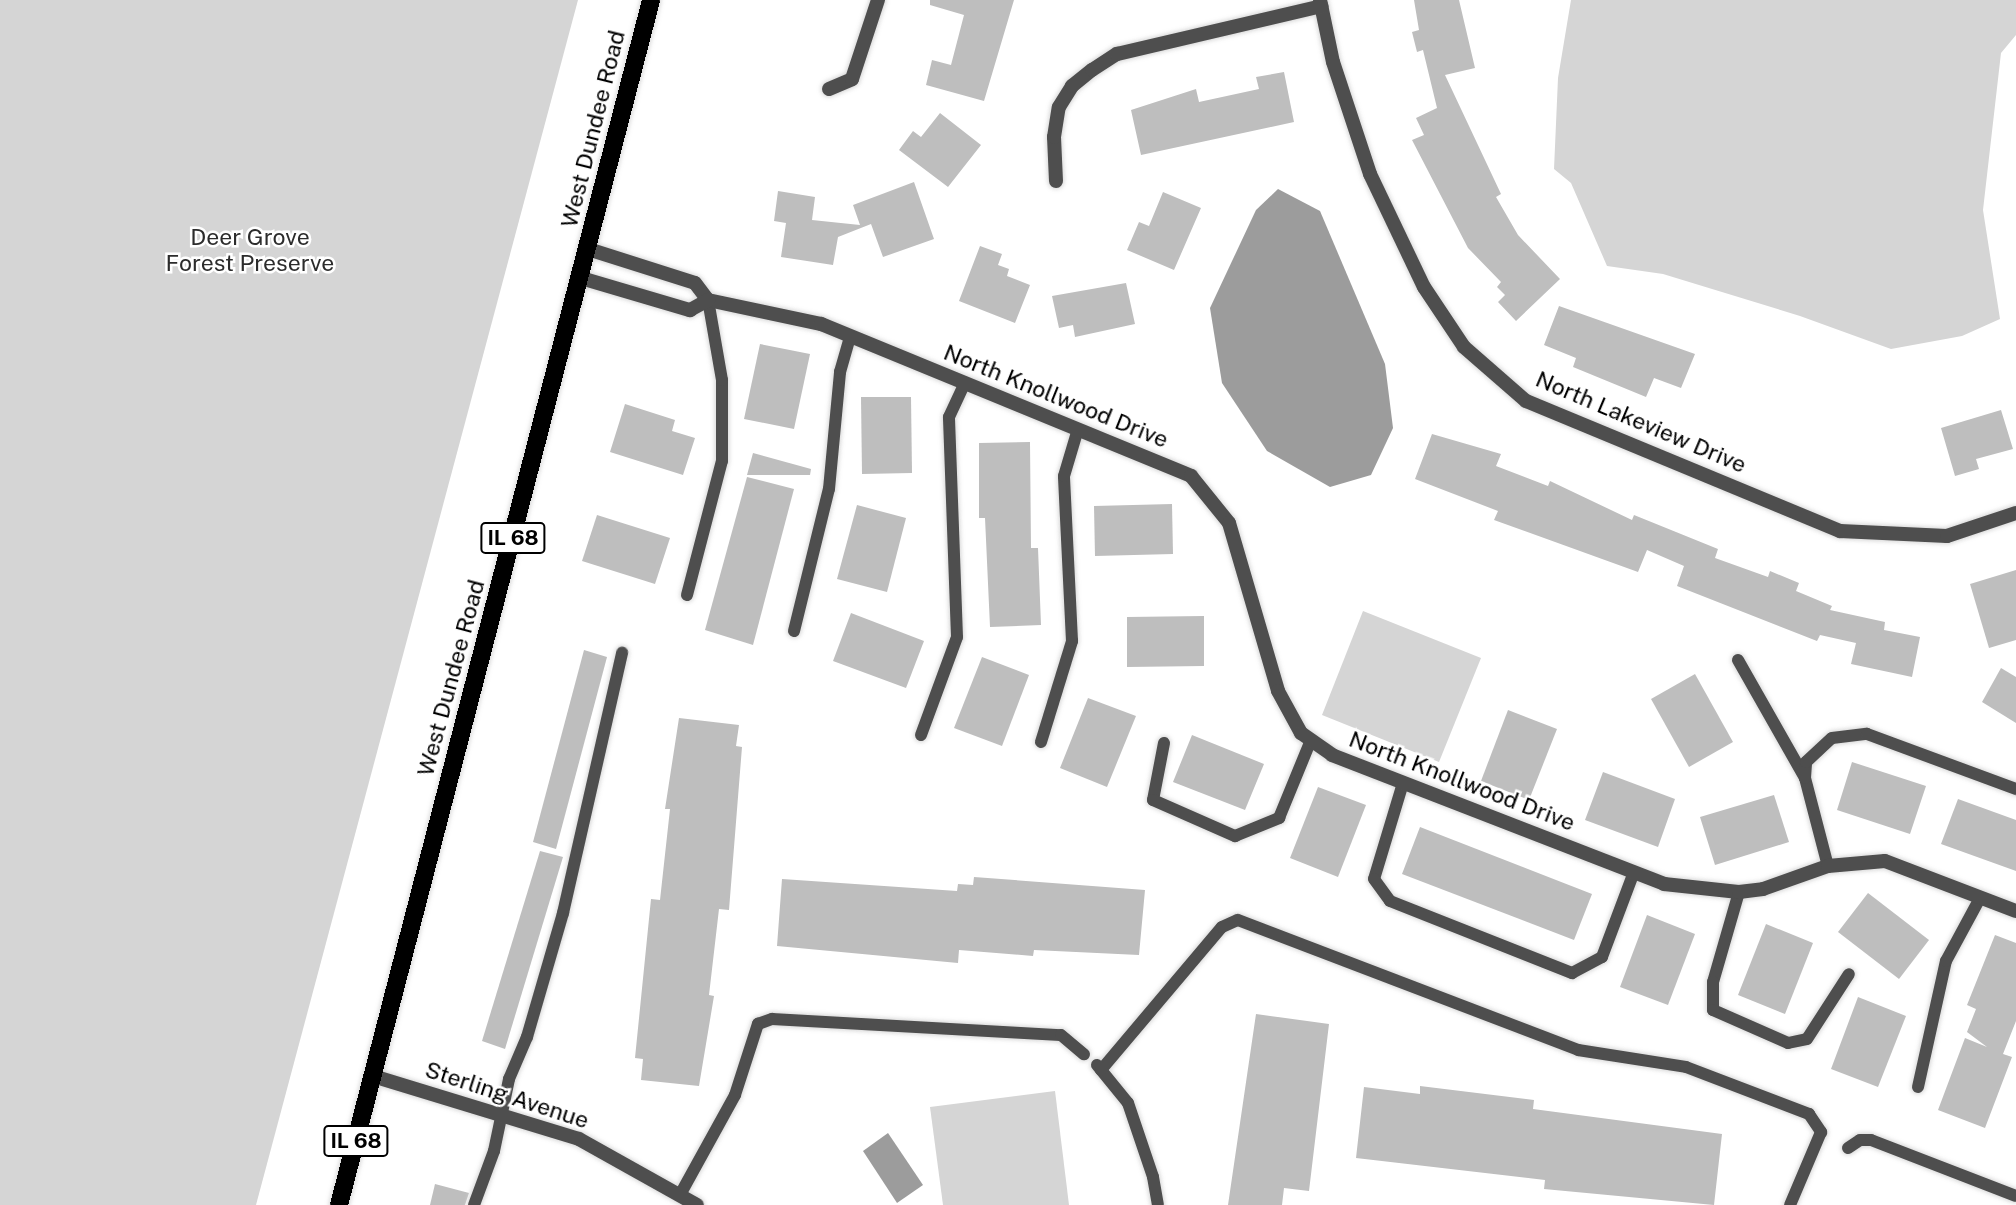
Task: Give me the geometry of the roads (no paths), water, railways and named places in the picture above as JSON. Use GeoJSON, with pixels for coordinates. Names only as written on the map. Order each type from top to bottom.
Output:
{"type":"FeatureCollection","features":[{"type":"Feature","properties":{"kind":"main road","name":"West Dundee Road"},"geometry":{"type":"LineString","coordinates":[[339,1205],[651,0]]}},
{"type":"Feature","properties":{"kind":"street"},"geometry":{"type":"LineString","coordinates":[[829,89],[852,79],[878,0]]}},
{"type":"Feature","properties":{"kind":"street"},"geometry":{"type":"LineString","coordinates":[[1056,181],[1054,137],[1059,107],[1072,86],[1092,70],[1117,54],[1320,3]]}},
{"type":"Feature","properties":{"kind":"street","name":"North Lakeview Drive"},"geometry":{"type":"LineString","coordinates":[[1320,3],[1333,62],[1370,174],[1424,287],[1464,347],[1526,401],[1840,531],[1947,536],[2016,513]]}},
{"type":"Feature","properties":{"kind":"street","name":"North Knollwood Drive"},"geometry":{"type":"LineString","coordinates":[[588,248],[695,283],[708,300],[821,324],[1191,476],[1229,523],[1278,691],[1301,733],[1332,755],[1664,884],[1739,892],[1763,889],[1828,866],[1885,861],[2016,911]]}},
{"type":"Feature","properties":{"kind":"street","name":"North Knollwood Drive"},"geometry":{"type":"LineString","coordinates":[[581,278],[690,310],[708,300]]}},
{"type":"Feature","properties":{"kind":"street","name":"Sterling Avenue"},"geometry":{"type":"LineString","coordinates":[[373,1076],[579,1139],[681,1193],[697,1205]]}},
{"type":"Feature","properties":{"kind":"lane"},"geometry":{"type":"LineString","coordinates":[[687,595],[722,461],[722,380],[708,300]]}},
{"type":"Feature","properties":{"kind":"lane"},"geometry":{"type":"LineString","coordinates":[[794,631],[830,489],[840,372],[850,336]]}},
{"type":"Feature","properties":{"kind":"lane"},"geometry":{"type":"LineString","coordinates":[[921,735],[957,637],[949,417],[965,383]]}},
{"type":"Feature","properties":{"kind":"lane"},"geometry":{"type":"LineString","coordinates":[[1041,741],[1072,642],[1064,476],[1078,429]]}},
{"type":"Feature","properties":{"kind":"lane"},"geometry":{"type":"LineString","coordinates":[[474,1205],[502,1115],[509,1079],[527,1037],[564,913],[622,653]]}},
{"type":"Feature","properties":{"kind":"lane"},"geometry":{"type":"LineString","coordinates":[[1738,660],[1805,778],[1828,866]]}},
{"type":"Feature","properties":{"kind":"lane"},"geometry":{"type":"LineString","coordinates":[[1805,778],[1806,762],[1832,737],[1867,734],[2016,789]]}},
{"type":"Feature","properties":{"kind":"lane"},"geometry":{"type":"LineString","coordinates":[[1164,743],[1153,800],[1235,836],[1279,818],[1311,740]]}},
{"type":"Feature","properties":{"kind":"lane"},"geometry":{"type":"LineString","coordinates":[[1403,783],[1374,879],[1390,901],[1559,968],[1572,973],[1602,957],[1634,872]]}},
{"type":"Feature","properties":{"kind":"lane"},"geometry":{"type":"LineString","coordinates":[[1739,892],[1713,982],[1713,1010],[1788,1043],[1807,1039],[1849,974]]}},
{"type":"Feature","properties":{"kind":"lane"},"geometry":{"type":"LineString","coordinates":[[1918,1087],[1946,961],[1980,898]]}},
{"type":"Feature","properties":{"kind":"lane"},"geometry":{"type":"LineString","coordinates":[[1158,1205],[1153,1177],[1128,1103],[1099,1067],[1222,927],[1238,919],[1578,1050],[1686,1067],[1809,1114],[1821,1132],[1790,1205]]}},
{"type":"Feature","properties":{"kind":"lane"},"geometry":{"type":"LineString","coordinates":[[681,1193],[736,1095],[758,1024],[772,1018],[1061,1035],[1084,1054]]}},
{"type":"Feature","properties":{"kind":"lane"},"geometry":{"type":"LineString","coordinates":[[1848,1148],[1860,1140],[1871,1140],[2016,1196]]}},
{"type":"Feature","properties":{"kind":"park label","name":"Deer Grove Forest Preserve"},"geometry":{"type":"Point","coordinates":[250,250]}}]}
